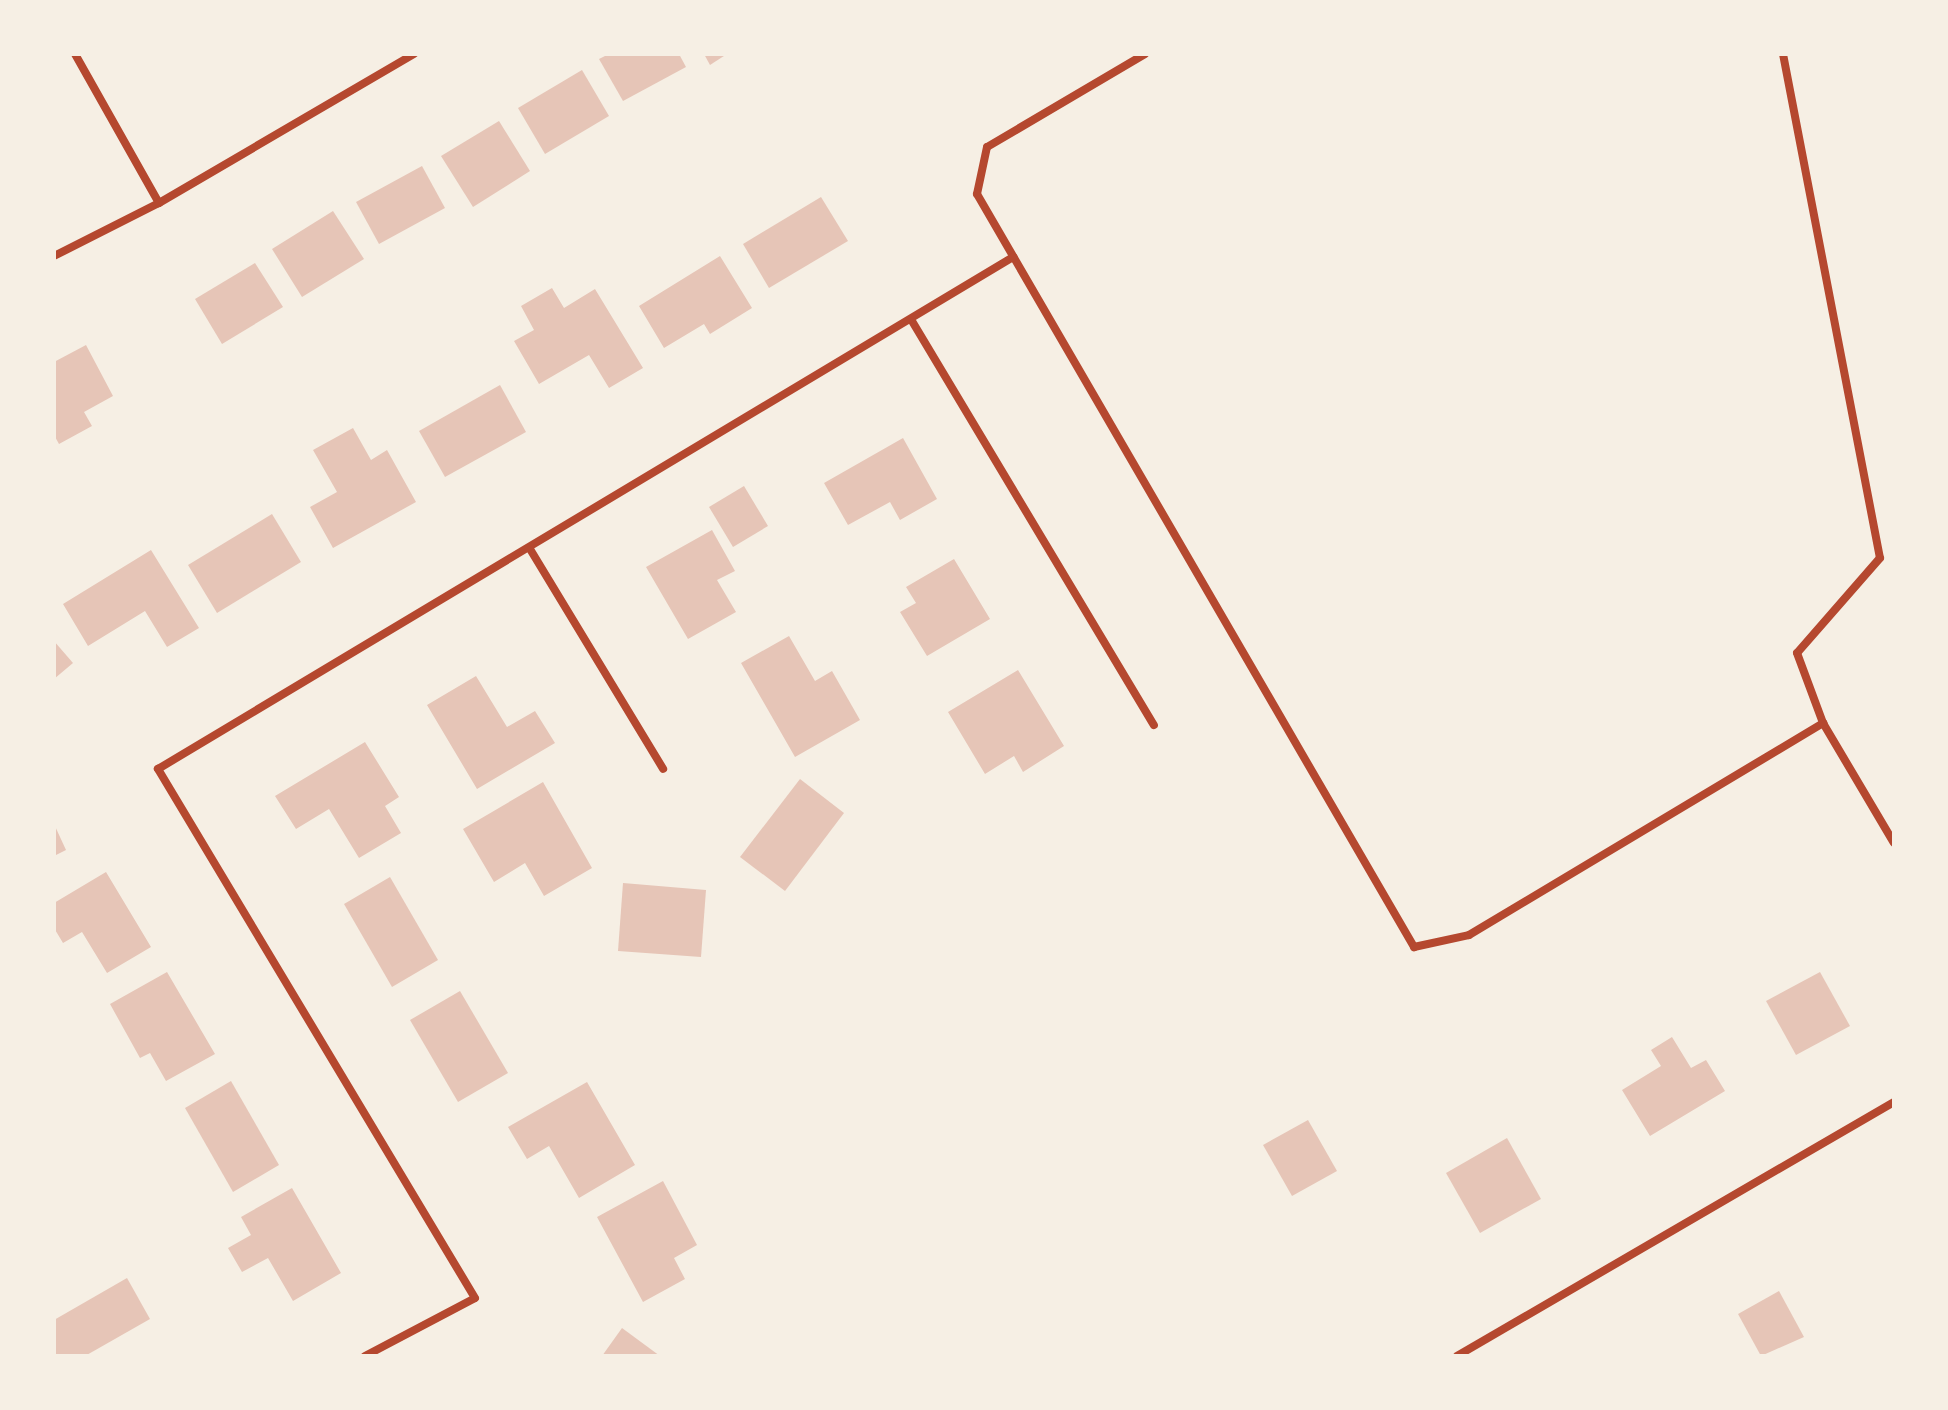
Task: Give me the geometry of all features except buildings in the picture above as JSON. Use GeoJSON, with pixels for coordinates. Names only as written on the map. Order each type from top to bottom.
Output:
{"type":"FeatureCollection","features":[{"type":"Feature","properties":{"kind":"street"},"geometry":{"type":"LineString","coordinates":[[75,54],[159,203]]}},
{"type":"Feature","properties":{"kind":"street"},"geometry":{"type":"LineString","coordinates":[[54,256],[159,203],[414,54]]}},
{"type":"Feature","properties":{"kind":"street"},"geometry":{"type":"LineString","coordinates":[[1145,54],[987,147],[977,194],[1414,947],[1469,935],[1823,723]]}},
{"type":"Feature","properties":{"kind":"street"},"geometry":{"type":"LineString","coordinates":[[1783,54],[1880,558],[1797,653],[1823,723],[1894,843]]}},
{"type":"Feature","properties":{"kind":"street"},"geometry":{"type":"LineString","coordinates":[[365,1356],[475,1298],[158,769],[912,321],[1013,257]]}},
{"type":"Feature","properties":{"kind":"street"},"geometry":{"type":"LineString","coordinates":[[912,321],[1154,725]]}},
{"type":"Feature","properties":{"kind":"street"},"geometry":{"type":"LineString","coordinates":[[530,549],[663,769]]}},
{"type":"Feature","properties":{"kind":"street"},"geometry":{"type":"LineString","coordinates":[[1457,1356],[1894,1102]]}}]}
